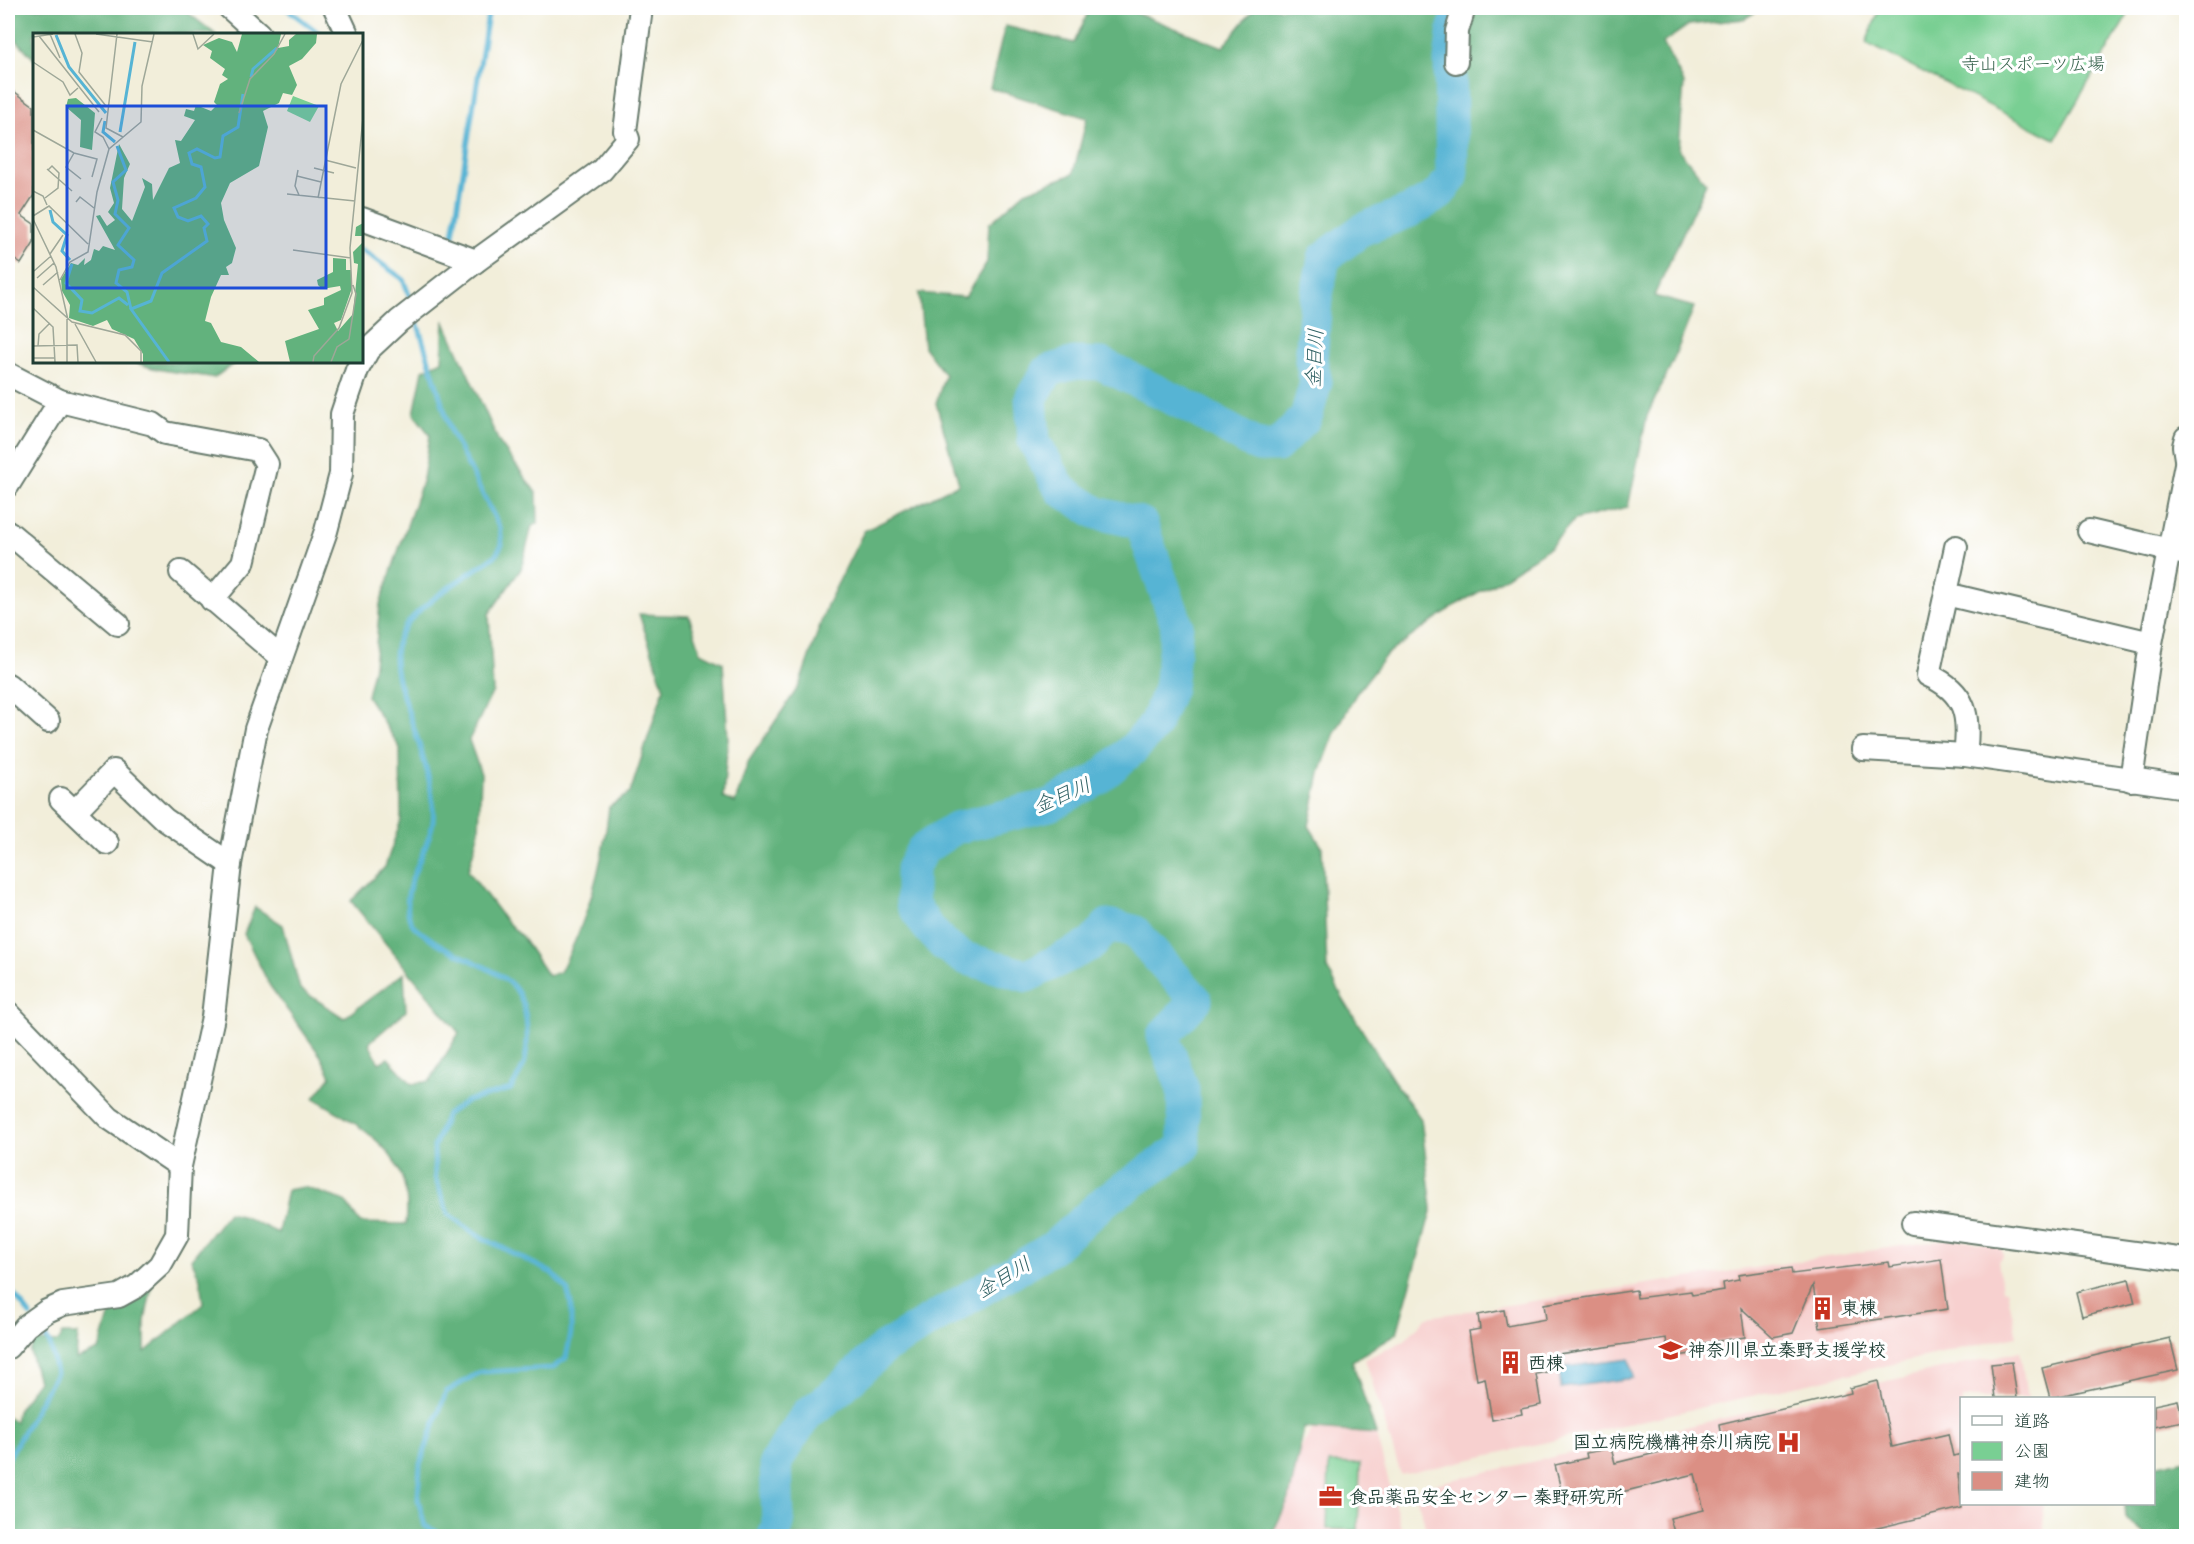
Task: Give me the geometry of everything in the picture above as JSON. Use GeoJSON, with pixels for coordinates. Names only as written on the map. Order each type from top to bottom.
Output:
{"type":"FeatureCollection","features":[{"type":"Feature","properties":{"kind":"street"},"geometry":{"type":"LineString","coordinates":[[230,8],[258,33]]}},
{"type":"Feature","properties":{"kind":"street"},"geometry":{"type":"LineString","coordinates":[[334,8],[346,33]]}},
{"type":"Feature","properties":{"kind":"street"},"geometry":{"type":"LineString","coordinates":[[363,356],[399,321],[436,292],[602,170],[628,140],[625,130],[641,8]]}},
{"type":"Feature","properties":{"kind":"street"},"geometry":{"type":"LineString","coordinates":[[1456,62],[1457,31],[1464,8]]}},
{"type":"Feature","properties":{"kind":"street"},"geometry":{"type":"LineString","coordinates":[[363,219],[476,261]]}},
{"type":"Feature","properties":{"kind":"street"},"geometry":{"type":"LineString","coordinates":[[8,1347],[26,1326],[47,1311],[63,1304],[119,1296],[136,1286],[160,1265],[177,1235],[180,1166],[213,1017],[230,864],[256,729],[312,573],[341,474],[342,414],[355,366]]}},
{"type":"Feature","properties":{"kind":"street"},"geometry":{"type":"LineString","coordinates":[[8,374],[60,401],[153,424],[165,433],[258,450],[267,464],[243,563],[212,600]]}},
{"type":"Feature","properties":{"kind":"street"},"geometry":{"type":"LineString","coordinates":[[8,485],[17,459],[60,401]]}},
{"type":"Feature","properties":{"kind":"street"},"geometry":{"type":"LineString","coordinates":[[2187,438],[2184,446],[2187,459]]}},
{"type":"Feature","properties":{"kind":"street"},"geometry":{"type":"LineString","coordinates":[[2130,780],[2151,643],[2177,552],[2187,464]]}},
{"type":"Feature","properties":{"kind":"street"},"geometry":{"type":"LineString","coordinates":[[2089,531],[2177,552]]}},
{"type":"Feature","properties":{"kind":"street"},"geometry":{"type":"LineString","coordinates":[[8,532],[118,624]]}},
{"type":"Feature","properties":{"kind":"street"},"geometry":{"type":"LineString","coordinates":[[1956,547],[1928,675],[1940,680],[1960,700],[1969,727],[1965,755]]}},
{"type":"Feature","properties":{"kind":"street"},"geometry":{"type":"LineString","coordinates":[[181,572],[280,657]]}},
{"type":"Feature","properties":{"kind":"street"},"geometry":{"type":"LineString","coordinates":[[1946,594],[2151,643]]}},
{"type":"Feature","properties":{"kind":"street"},"geometry":{"type":"LineString","coordinates":[[8,685],[48,721]]}},
{"type":"Feature","properties":{"kind":"street"},"geometry":{"type":"LineString","coordinates":[[1863,749],[1965,755],[2187,787]]}},
{"type":"Feature","properties":{"kind":"street"},"geometry":{"type":"LineString","coordinates":[[107,843],[68,805],[108,765],[164,819],[230,864]]}},
{"type":"Feature","properties":{"kind":"street"},"geometry":{"type":"LineString","coordinates":[[8,1013],[109,1118],[180,1166]]}},
{"type":"Feature","properties":{"kind":"street"},"geometry":{"type":"LineString","coordinates":[[1913,1222],[2187,1260]]}},
{"type":"Feature","properties":{"kind":"shaded area","name":"神奈川県立秦野支援学校"},"geometry":{"type":"Polygon","coordinates":[[[1948,1239],[2001,1246],[2003,1256],[1998,1261],[2002,1289],[2007,1290],[2017,1336],[1401,1475],[1365,1359],[1404,1341],[1427,1317],[1948,1239]]]}},
{"type":"Feature","properties":{"kind":"shaded area","name":"国立病院機構神奈川病院"},"geometry":{"type":"Polygon","coordinates":[[[2020,1351],[2027,1397],[1960,1397],[1960,1505],[2042,1505],[2046,1536],[1429,1536],[1416,1496],[1425,1486],[2020,1351]]]}},
{"type":"Feature","properties":{"kind":"shaded area","name":"食品薬品安全センター 秦野研究所"},"geometry":{"type":"Polygon","coordinates":[[[1313,1429],[1376,1434],[1403,1536],[1245,1536],[1313,1429]]]}},
{"type":"Feature","properties":{"kind":"green space"},"geometry":{"type":"Polygon","coordinates":[[[8,8],[182,8],[214,33],[33,33],[33,58],[8,31],[8,8]]]}},
{"type":"Feature","properties":{"kind":"green space"},"geometry":{"type":"Polygon","coordinates":[[[1090,8],[1124,8],[1223,47],[1255,8],[1762,8],[1744,19],[1689,25],[1663,43],[1684,83],[1679,150],[1706,183],[1654,296],[1694,307],[1673,361],[1647,416],[1628,507],[1574,520],[1550,547],[1502,579],[1454,606],[1386,655],[1356,694],[1334,735],[1320,773],[1309,826],[1322,847],[1327,968],[1343,999],[1393,1080],[1421,1119],[1432,1208],[1397,1333],[1352,1361],[1376,1434],[1304,1428],[1289,1499],[1271,1536],[8,1536],[8,1417],[15,1422],[17,1411],[38,1381],[30,1352],[37,1335],[39,1341],[58,1342],[63,1334],[78,1334],[76,1359],[99,1350],[114,1300],[152,1285],[145,1321],[145,1352],[203,1304],[200,1279],[191,1259],[228,1213],[245,1217],[278,1233],[287,1190],[304,1187],[345,1201],[360,1223],[406,1224],[407,1200],[403,1179],[395,1162],[368,1133],[314,1098],[331,1076],[320,1055],[270,986],[244,934],[255,907],[283,925],[300,989],[344,1018],[404,973],[406,1011],[369,1043],[379,1063],[388,1058],[412,1084],[430,1081],[459,1033],[351,901],[385,867],[401,820],[400,748],[367,696],[374,665],[380,604],[423,479],[430,435],[414,414],[423,370],[442,361],[444,320],[499,442],[537,494],[538,523],[532,526],[521,569],[489,614],[493,691],[469,740],[481,774],[479,831],[468,871],[505,920],[522,937],[548,976],[560,972],[570,953],[586,913],[598,871],[609,807],[630,793],[664,688],[639,614],[689,616],[701,652],[723,663],[728,738],[723,798],[735,803],[748,762],[799,686],[827,605],[864,531],[959,484],[936,403],[945,375],[924,347],[919,293],[965,297],[987,262],[989,224],[1025,192],[1073,174],[1087,118],[990,88],[1005,26],[1074,43],[1090,8]]]}},
{"type":"Feature","properties":{"kind":"green space","name":"寺山スポーツ広場"},"geometry":{"type":"Polygon","coordinates":[[[1880,8],[2132,8],[2055,139],[1866,43],[1880,8]]]}},
{"type":"Feature","properties":{"kind":"green space"},"geometry":{"type":"Polygon","coordinates":[[[137,363],[233,363],[214,378],[137,363]]]}},
{"type":"Feature","properties":{"kind":"green space"},"geometry":{"type":"Polygon","coordinates":[[[2186,1459],[2186,1536],[2147,1536],[2125,1518],[2124,1505],[2155,1505],[2155,1466],[2186,1459]]]}},
{"type":"Feature","properties":{"kind":"green space"},"geometry":{"type":"Polygon","coordinates":[[[1329,1463],[1360,1464],[1358,1530],[1327,1529],[1329,1463]]]}},
{"type":"Feature","properties":{"kind":"water"},"geometry":{"type":"Polygon","coordinates":[[[1630,1359],[1633,1378],[1561,1388],[1559,1364],[1564,1364],[1564,1367],[1630,1359]]]}},
{"type":"Feature","properties":{"kind":"building"},"geometry":{"type":"Polygon","coordinates":[[[8,87],[33,105],[33,197],[21,215],[33,223],[33,245],[21,264],[8,255],[8,87]]]}},
{"type":"Feature","properties":{"kind":"building"},"geometry":{"type":"Polygon","coordinates":[[[1941,1259],[1948,1309],[1820,1328],[1813,1285],[1793,1333],[1773,1337],[1741,1308],[1745,1337],[1698,1344],[1699,1353],[1669,1357],[1666,1338],[1545,1356],[1548,1372],[1536,1374],[1541,1405],[1521,1409],[1522,1414],[1492,1420],[1485,1378],[1477,1380],[1469,1331],[1480,1329],[1478,1315],[1504,1310],[1507,1326],[1546,1319],[1544,1304],[1636,1290],[1637,1298],[1691,1291],[1692,1295],[1724,1290],[1723,1283],[1739,1280],[1738,1275],[1791,1268],[1792,1274],[1889,1262],[1890,1267],[1941,1259]]]}},
{"type":"Feature","properties":{"kind":"building"},"geometry":{"type":"Polygon","coordinates":[[[2129,1279],[2135,1303],[2082,1316],[2076,1292],[2129,1279]]]}},
{"type":"Feature","properties":{"kind":"building"},"geometry":{"type":"Polygon","coordinates":[[[2170,1338],[2178,1370],[2050,1397],[2042,1368],[2170,1338]]]}},
{"type":"Feature","properties":{"kind":"building"},"geometry":{"type":"Polygon","coordinates":[[[2012,1362],[2017,1397],[1995,1397],[1991,1364],[2012,1362]]]}},
{"type":"Feature","properties":{"kind":"building"},"geometry":{"type":"Polygon","coordinates":[[[1878,1381],[1892,1447],[1948,1434],[1953,1456],[1960,1454],[1960,1474],[1958,1474],[1962,1508],[1844,1536],[1675,1536],[1670,1518],[1704,1510],[1695,1474],[1565,1506],[1555,1465],[1587,1458],[1586,1453],[1611,1448],[1615,1463],[1721,1437],[1719,1424],[1851,1393],[1850,1388],[1878,1381]]]}},
{"type":"Feature","properties":{"kind":"building"},"geometry":{"type":"Polygon","coordinates":[[[2178,1400],[2183,1421],[2155,1427],[2155,1405],[2178,1400]]]}},
{"type":"Feature","properties":{"kind":"waterway"},"geometry":{"type":"LineString","coordinates":[[286,8],[319,33]]}},
{"type":"Feature","properties":{"kind":"waterway"},"geometry":{"type":"LineString","coordinates":[[452,241],[489,8]]}},
{"type":"Feature","properties":{"kind":"waterway","name":"金目川"},"geometry":{"type":"LineString","coordinates":[[774,1536],[778,1524],[776,1461],[807,1414],[833,1395],[884,1348],[1052,1248],[1106,1200],[1184,1147],[1183,1089],[1163,1036],[1196,1000],[1134,931],[1108,925],[1092,944],[1027,976],[964,958],[943,944],[926,925],[912,903],[912,869],[922,850],[955,828],[1050,805],[1097,780],[1133,749],[1154,726],[1170,688],[1177,625],[1141,523],[1097,513],[1061,490],[1034,441],[1031,398],[1048,371],[1074,363],[1102,364],[1193,409],[1258,446],[1277,446],[1306,417],[1316,382],[1311,360],[1316,300],[1324,258],[1363,229],[1410,211],[1438,195],[1452,177],[1450,60],[1454,27]]}},
{"type":"Feature","properties":{"kind":"waterway"},"geometry":{"type":"LineString","coordinates":[[363,251],[403,279],[412,303]]}},
{"type":"Feature","properties":{"kind":"waterway"},"geometry":{"type":"LineString","coordinates":[[415,315],[451,432],[500,528],[502,545],[495,556],[419,611],[402,631],[397,643],[395,661],[398,680],[427,770],[433,806],[430,833],[408,892],[407,905],[410,921],[415,927],[431,939],[491,970],[510,983],[521,999],[527,1031],[525,1061],[511,1089],[467,1101],[447,1114],[434,1147],[435,1177],[448,1214],[477,1235],[552,1273],[567,1289],[571,1304],[571,1333],[566,1358],[552,1368],[480,1372],[446,1392],[420,1464],[418,1499],[425,1526],[445,1536]]}},
{"type":"Feature","properties":{"kind":"waterway"},"geometry":{"type":"LineString","coordinates":[[8,1287],[31,1316]]}},
{"type":"Feature","properties":{"kind":"waterway"},"geometry":{"type":"LineString","coordinates":[[8,1459],[56,1373],[50,1344],[36,1323]]}},
{"type":"Feature","properties":{"kind":"place","name":"東棟"},"geometry":{"type":"Point","coordinates":[1823,1308]}},
{"type":"Feature","properties":{"kind":"place","name":"神奈川県立秦野支援学校"},"geometry":{"type":"Point","coordinates":[1670,1350]}},
{"type":"Feature","properties":{"kind":"place","name":"西棟"},"geometry":{"type":"Point","coordinates":[1510,1363]}},
{"type":"Feature","properties":{"kind":"place","name":"国立病院機構神奈川病院"},"geometry":{"type":"Point","coordinates":[1789,1442]}},
{"type":"Feature","properties":{"kind":"place","name":"食品薬品安全センター 秦野研究所"},"geometry":{"type":"Point","coordinates":[1331,1497]}}]}
